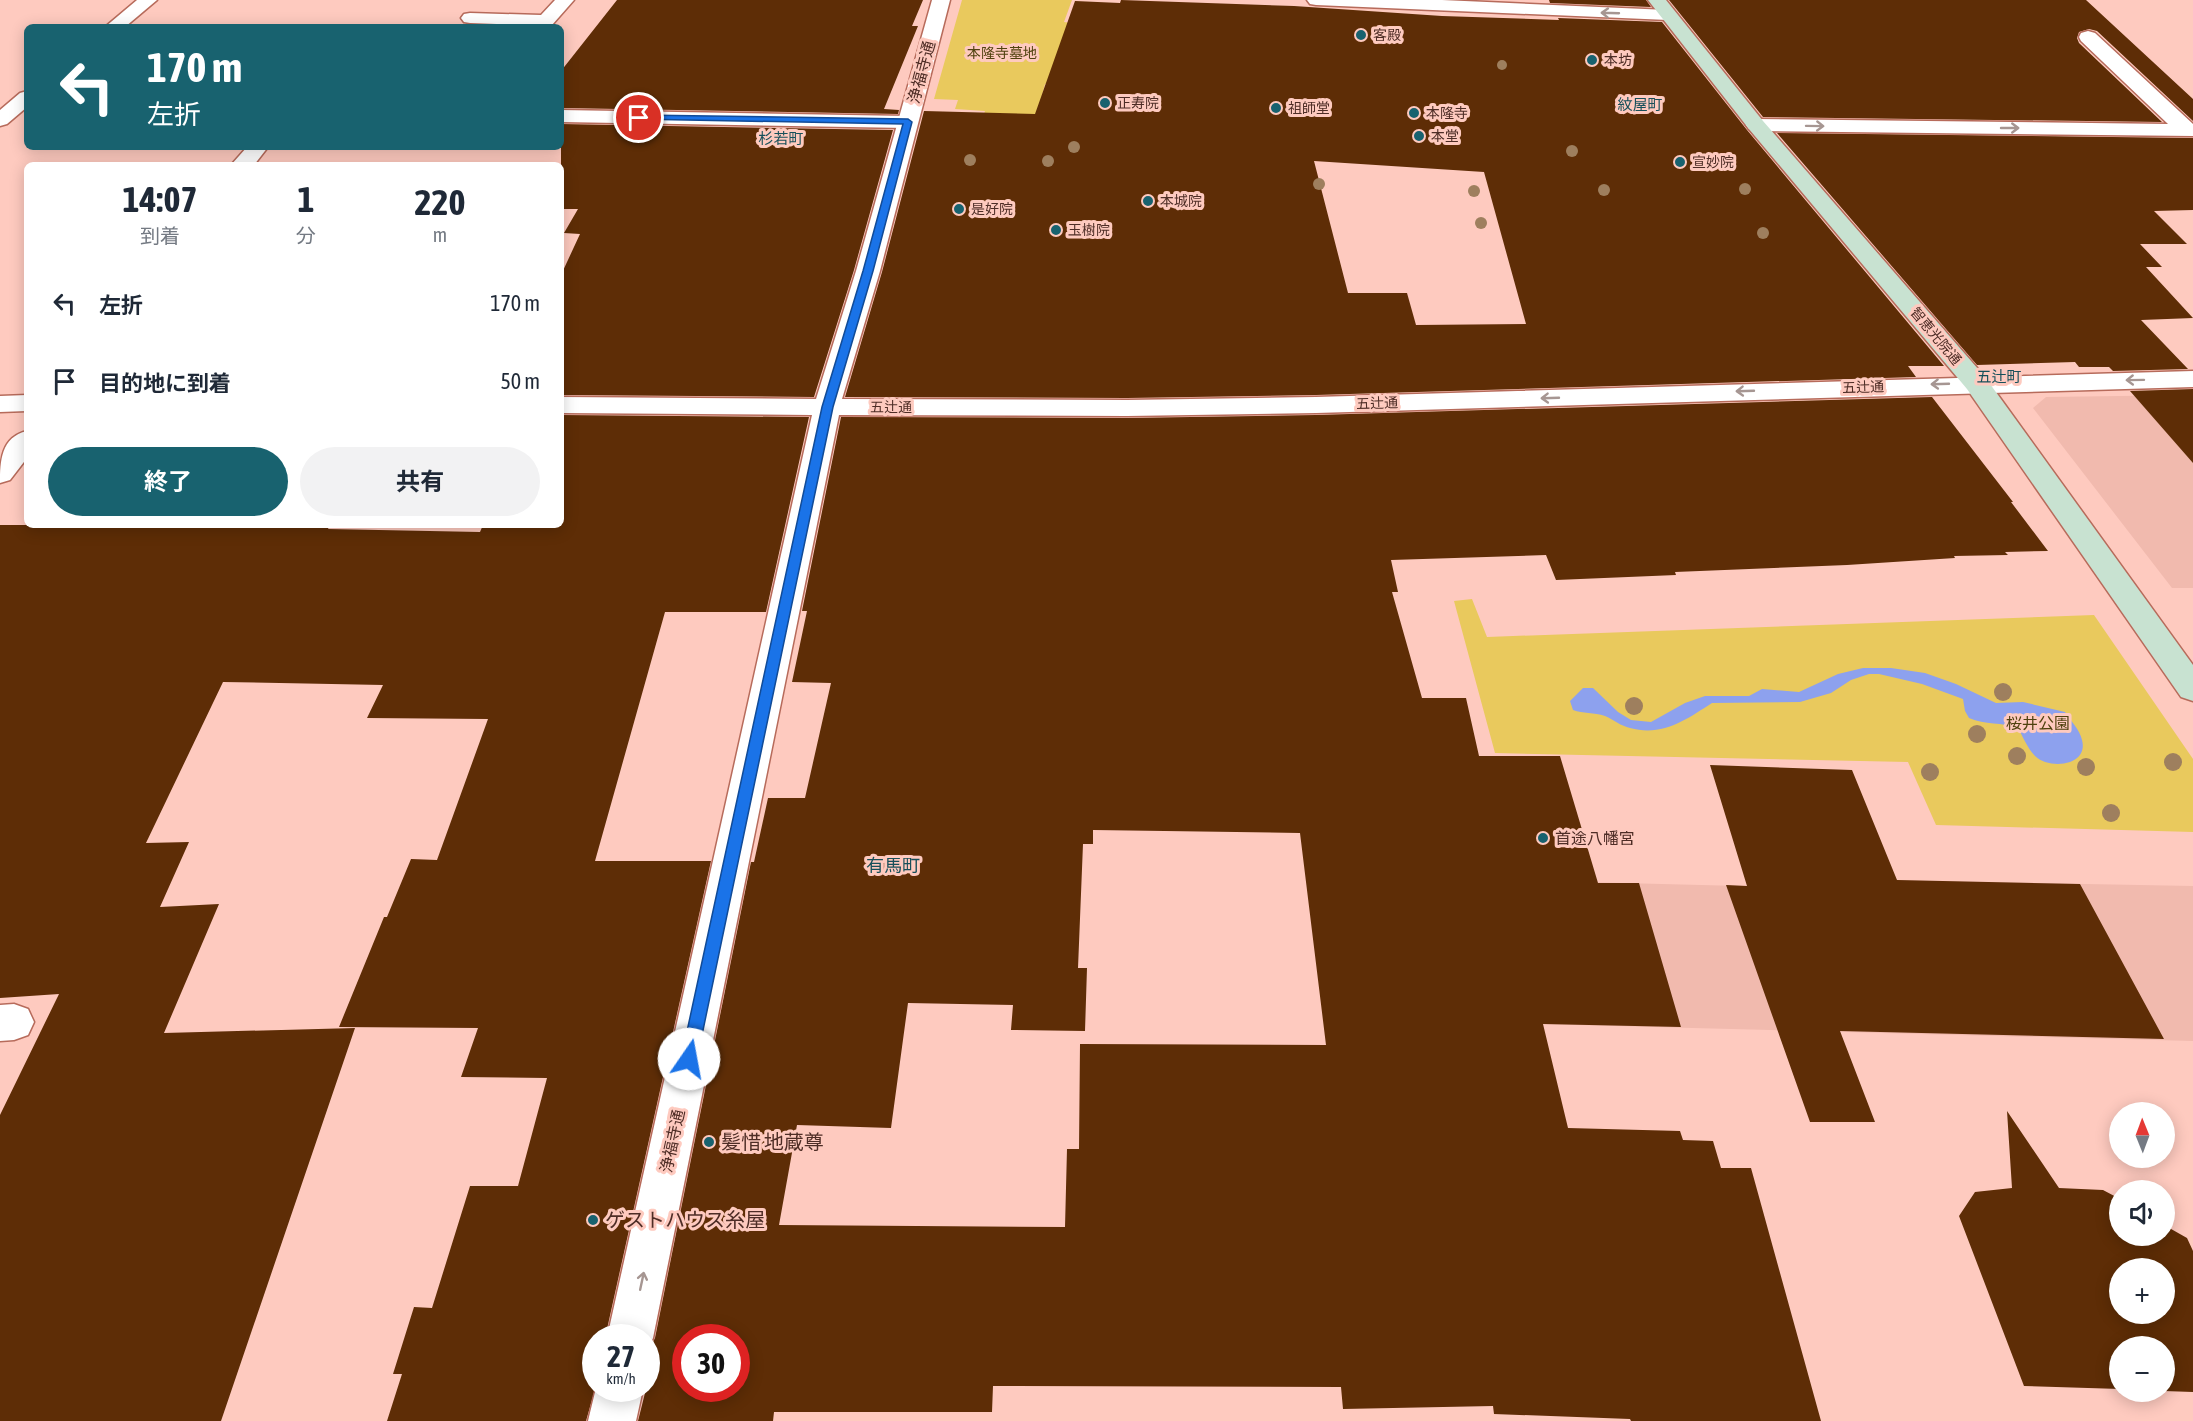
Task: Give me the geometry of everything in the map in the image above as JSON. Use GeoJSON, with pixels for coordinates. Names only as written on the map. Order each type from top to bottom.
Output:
{"type":"FeatureCollection","features":[{"type":"Feature","properties":{"kind":"street"},"geometry":{"type":"LineString","coordinates":[[118,24],[148,0]]}},
{"type":"Feature","properties":{"kind":"street"},"geometry":{"type":"LineString","coordinates":[[471,18],[546,21],[564,0]]}},
{"type":"Feature","properties":{"kind":"street","name":"浄福寺通"},"geometry":{"type":"LineString","coordinates":[[633,1324],[827,407],[868,271],[941,0]]}},
{"type":"Feature","properties":{"kind":"street"},"geometry":{"type":"LineString","coordinates":[[1316,0],[1663,8]]}},
{"type":"Feature","properties":{"kind":"street","name":"智恵光院通"},"geometry":{"type":"LineString","coordinates":[[1663,8],[1756,125],[1976,382],[2193,689]]}},
{"type":"Feature","properties":{"kind":"street"},"geometry":{"type":"LineString","coordinates":[[2088,37],[2190,130]]}},
{"type":"Feature","properties":{"kind":"street"},"geometry":{"type":"LineString","coordinates":[[0,120],[24,100]]}},
{"type":"Feature","properties":{"kind":"street"},"geometry":{"type":"LineString","coordinates":[[564,116],[908,122]]}},
{"type":"Feature","properties":{"kind":"street"},"geometry":{"type":"LineString","coordinates":[[1756,125],[2190,130]]}},
{"type":"Feature","properties":{"kind":"street"},"geometry":{"type":"LineString","coordinates":[[245,162],[255,150]]}},
{"type":"Feature","properties":{"kind":"street","name":"五辻通"},"geometry":{"type":"LineString","coordinates":[[564,405],[827,407],[1315,405],[1976,382],[2193,379]]}},
{"type":"Feature","properties":{"kind":"street"},"geometry":{"type":"LineString","coordinates":[[0,404],[24,403]]}},
{"type":"Feature","properties":{"kind":"street"},"geometry":{"type":"LineString","coordinates":[[0,474],[24,443]]}},
{"type":"Feature","properties":{"kind":"street"},"geometry":{"type":"LineString","coordinates":[[612,1421],[616,1402]]}},
{"type":"Feature","properties":{"kind":"shaded area"},"geometry":{"type":"Polygon","coordinates":[[[2193,395],[2193,588],[2172,588],[2033,408],[2046,397],[2193,395]]]}},
{"type":"Feature","properties":{"kind":"shaded area"},"geometry":{"type":"Polygon","coordinates":[[[1819,879],[2193,886],[2193,1041],[1537,1024],[1508,880],[1822,888],[1819,879]]]}},
{"type":"Feature","properties":{"kind":"green space","name":"本隆寺墓地"},"geometry":{"type":"Polygon","coordinates":[[[962,0],[1072,0],[1064,22],[1071,23],[1051,83],[1045,84],[1032,133],[979,129],[985,111],[955,109],[958,100],[934,99],[962,0]]]}},
{"type":"Feature","properties":{"kind":"green space","name":"桜井公園"},"geometry":{"type":"Polygon","coordinates":[[[1472,599],[1487,637],[2094,615],[2193,759],[2193,832],[1936,825],[1908,762],[1495,753],[1454,601],[1472,599]]]}},
{"type":"Feature","properties":{"kind":"water"},"geometry":{"type":"Polygon","coordinates":[[[1863,668],[1891,668],[1925,673],[1956,684],[1996,703],[2023,702],[2065,712],[2079,733],[2083,749],[2074,760],[2058,764],[2049,763],[2035,756],[2018,728],[1969,718],[1963,699],[1922,684],[1879,674],[1869,674],[1851,680],[1831,693],[1800,702],[1712,703],[1674,725],[1653,730],[1630,728],[1605,716],[1573,710],[1570,701],[1583,688],[1593,688],[1618,712],[1631,720],[1651,722],[1685,703],[1705,696],[1749,696],[1762,689],[1799,692],[1838,674],[1863,668]]]}},
{"type":"Feature","properties":{"kind":"building"},"geometry":{"type":"Polygon","coordinates":[[[617,0],[923,0],[912,26],[918,26],[884,109],[899,110],[898,114],[564,108],[564,67],[617,0]]]}},
{"type":"Feature","properties":{"kind":"building"},"geometry":{"type":"Polygon","coordinates":[[[1121,0],[1294,6],[1442,16],[1662,22],[1747,130],[1944,366],[1908,366],[1916,377],[1316,395],[1127,398],[845,397],[882,272],[924,111],[1035,114],[1075,1],[1120,3],[1121,0]],[[1314,161],[1348,293],[1407,293],[1416,325],[1526,324],[1484,172],[1314,161]]]}},
{"type":"Feature","properties":{"kind":"building"},"geometry":{"type":"Polygon","coordinates":[[[1549,0],[1646,0],[1651,7],[1550,3],[1549,0]]]}},
{"type":"Feature","properties":{"kind":"building"},"geometry":{"type":"Polygon","coordinates":[[[1669,0],[2086,0],[2193,99],[2193,121],[2097,31],[2089,29],[2079,32],[2077,38],[2079,43],[2162,122],[1763,117],[1669,0]]]}},
{"type":"Feature","properties":{"kind":"building"},"geometry":{"type":"Polygon","coordinates":[[[564,124],[893,130],[854,270],[814,397],[564,395],[564,269],[580,234],[564,233],[578,209],[564,209],[564,162],[561,162],[561,150],[564,150],[564,124]]]}},
{"type":"Feature","properties":{"kind":"building"},"geometry":{"type":"Polygon","coordinates":[[[1777,133],[2193,138],[2193,210],[2154,211],[2187,244],[2140,244],[2162,267],[2146,267],[2193,318],[2141,320],[2188,369],[2113,371],[2109,367],[2079,367],[2075,362],[1977,365],[1777,133]]]}},
{"type":"Feature","properties":{"kind":"building"},"geometry":{"type":"Polygon","coordinates":[[[2193,389],[2193,463],[2130,391],[2193,389]]]}},
{"type":"Feature","properties":{"kind":"building"},"geometry":{"type":"Polygon","coordinates":[[[1932,397],[2048,551],[2005,552],[2008,555],[1954,556],[1955,558],[1847,565],[1675,572],[1676,575],[1556,580],[1546,555],[1391,560],[1398,592],[1392,592],[1422,698],[1466,698],[1479,756],[1560,756],[1598,883],[1639,883],[1681,1027],[1543,1024],[1568,1128],[1680,1131],[1683,1140],[1713,1141],[1721,1168],[1751,1168],[1821,1421],[1631,1421],[1630,1419],[1494,1414],[1493,1406],[1343,1409],[1341,1387],[993,1386],[992,1412],[774,1412],[773,1421],[638,1421],[643,1402],[660,1402],[660,1324],[658,1324],[751,862],[754,862],[768,798],[805,798],[831,683],[792,682],[807,611],[802,611],[841,417],[1127,418],[1316,415],[1932,397]],[[1093,830],[1093,844],[1083,844],[1078,968],[1087,968],[1085,1031],[1011,1030],[1013,1005],[908,1003],[891,1128],[797,1125],[779,1225],[1065,1227],[1067,1149],[1079,1149],[1080,1044],[1326,1045],[1300,833],[1093,830]]]}},
{"type":"Feature","properties":{"kind":"building"},"geometry":{"type":"Polygon","coordinates":[[[564,415],[809,417],[766,612],[665,612],[595,861],[711,861],[608,1324],[582,1324],[582,1402],[591,1402],[586,1421],[387,1421],[402,1374],[393,1374],[414,1307],[432,1308],[470,1186],[518,1186],[547,1078],[461,1077],[478,1028],[339,1027],[384,917],[387,917],[411,859],[437,860],[488,719],[367,718],[383,685],[223,682],[146,843],[189,842],[160,907],[219,904],[164,1033],[355,1028],[221,1421],[0,1421],[0,1115],[59,994],[0,998],[0,525],[24,525],[24,528],[480,532],[482,528],[564,528],[564,415]]]}},
{"type":"Feature","properties":{"kind":"building"},"geometry":{"type":"Polygon","coordinates":[[[1710,765],[1852,770],[1897,880],[2080,884],[2164,1039],[1840,1031],[1875,1122],[1810,1122],[1726,885],[1747,886],[1710,765]]]}},
{"type":"Feature","properties":{"kind":"building"},"geometry":{"type":"Polygon","coordinates":[[[2007,1111],[2059,1188],[2103,1190],[2109,1193],[2109,1246],[2175,1246],[2175,1231],[2187,1238],[2193,1251],[2193,1392],[2175,1391],[2175,1336],[2109,1336],[2109,1389],[2024,1386],[1959,1216],[1975,1192],[2012,1188],[2007,1111]]]}},
{"type":"Feature","properties":{"kind":"place","name":"客殿"},"geometry":{"type":"Point","coordinates":[1361,35]}},
{"type":"Feature","properties":{"kind":"place","name":"本坊"},"geometry":{"type":"Point","coordinates":[1592,60]}},
{"type":"Feature","properties":{"kind":"place","name":"正寿院"},"geometry":{"type":"Point","coordinates":[1105,103]}},
{"type":"Feature","properties":{"kind":"place","name":"祖師堂"},"geometry":{"type":"Point","coordinates":[1276,108]}},
{"type":"Feature","properties":{"kind":"place","name":"本隆寺"},"geometry":{"type":"Point","coordinates":[1414,113]}},
{"type":"Feature","properties":{"kind":"place","name":"本堂"},"geometry":{"type":"Point","coordinates":[1419,136]}},
{"type":"Feature","properties":{"kind":"place","name":"宣妙院"},"geometry":{"type":"Point","coordinates":[1680,162]}},
{"type":"Feature","properties":{"kind":"place","name":"本城院"},"geometry":{"type":"Point","coordinates":[1148,201]}},
{"type":"Feature","properties":{"kind":"place","name":"是好院"},"geometry":{"type":"Point","coordinates":[959,209]}},
{"type":"Feature","properties":{"kind":"place","name":"玉樹院"},"geometry":{"type":"Point","coordinates":[1056,230]}},
{"type":"Feature","properties":{"kind":"place","name":"首途八幡宮"},"geometry":{"type":"Point","coordinates":[1543,838]}},
{"type":"Feature","properties":{"kind":"place","name":"髪惜 地蔵尊"},"geometry":{"type":"Point","coordinates":[709,1142]}},
{"type":"Feature","properties":{"kind":"place","name":"ゲストハウス糸屋"},"geometry":{"type":"Point","coordinates":[593,1220]}},
{"type":"Feature","properties":{"kind":"district","name":"紋屋町"},"geometry":{"type":"Point","coordinates":[1640,105]}},
{"type":"Feature","properties":{"kind":"district","name":"杉若町"},"geometry":{"type":"Point","coordinates":[781,139]}},
{"type":"Feature","properties":{"kind":"district","name":"五辻町"},"geometry":{"type":"Point","coordinates":[1999,377]}},
{"type":"Feature","properties":{"kind":"district","name":"有馬町"},"geometry":{"type":"Point","coordinates":[893,866]}},
{"type":"Feature","properties":{"kind":"route"},"geometry":{"type":"LineString","coordinates":[[639,118],[908,122],[868,271],[827,407],[689,1059]]}}]}
